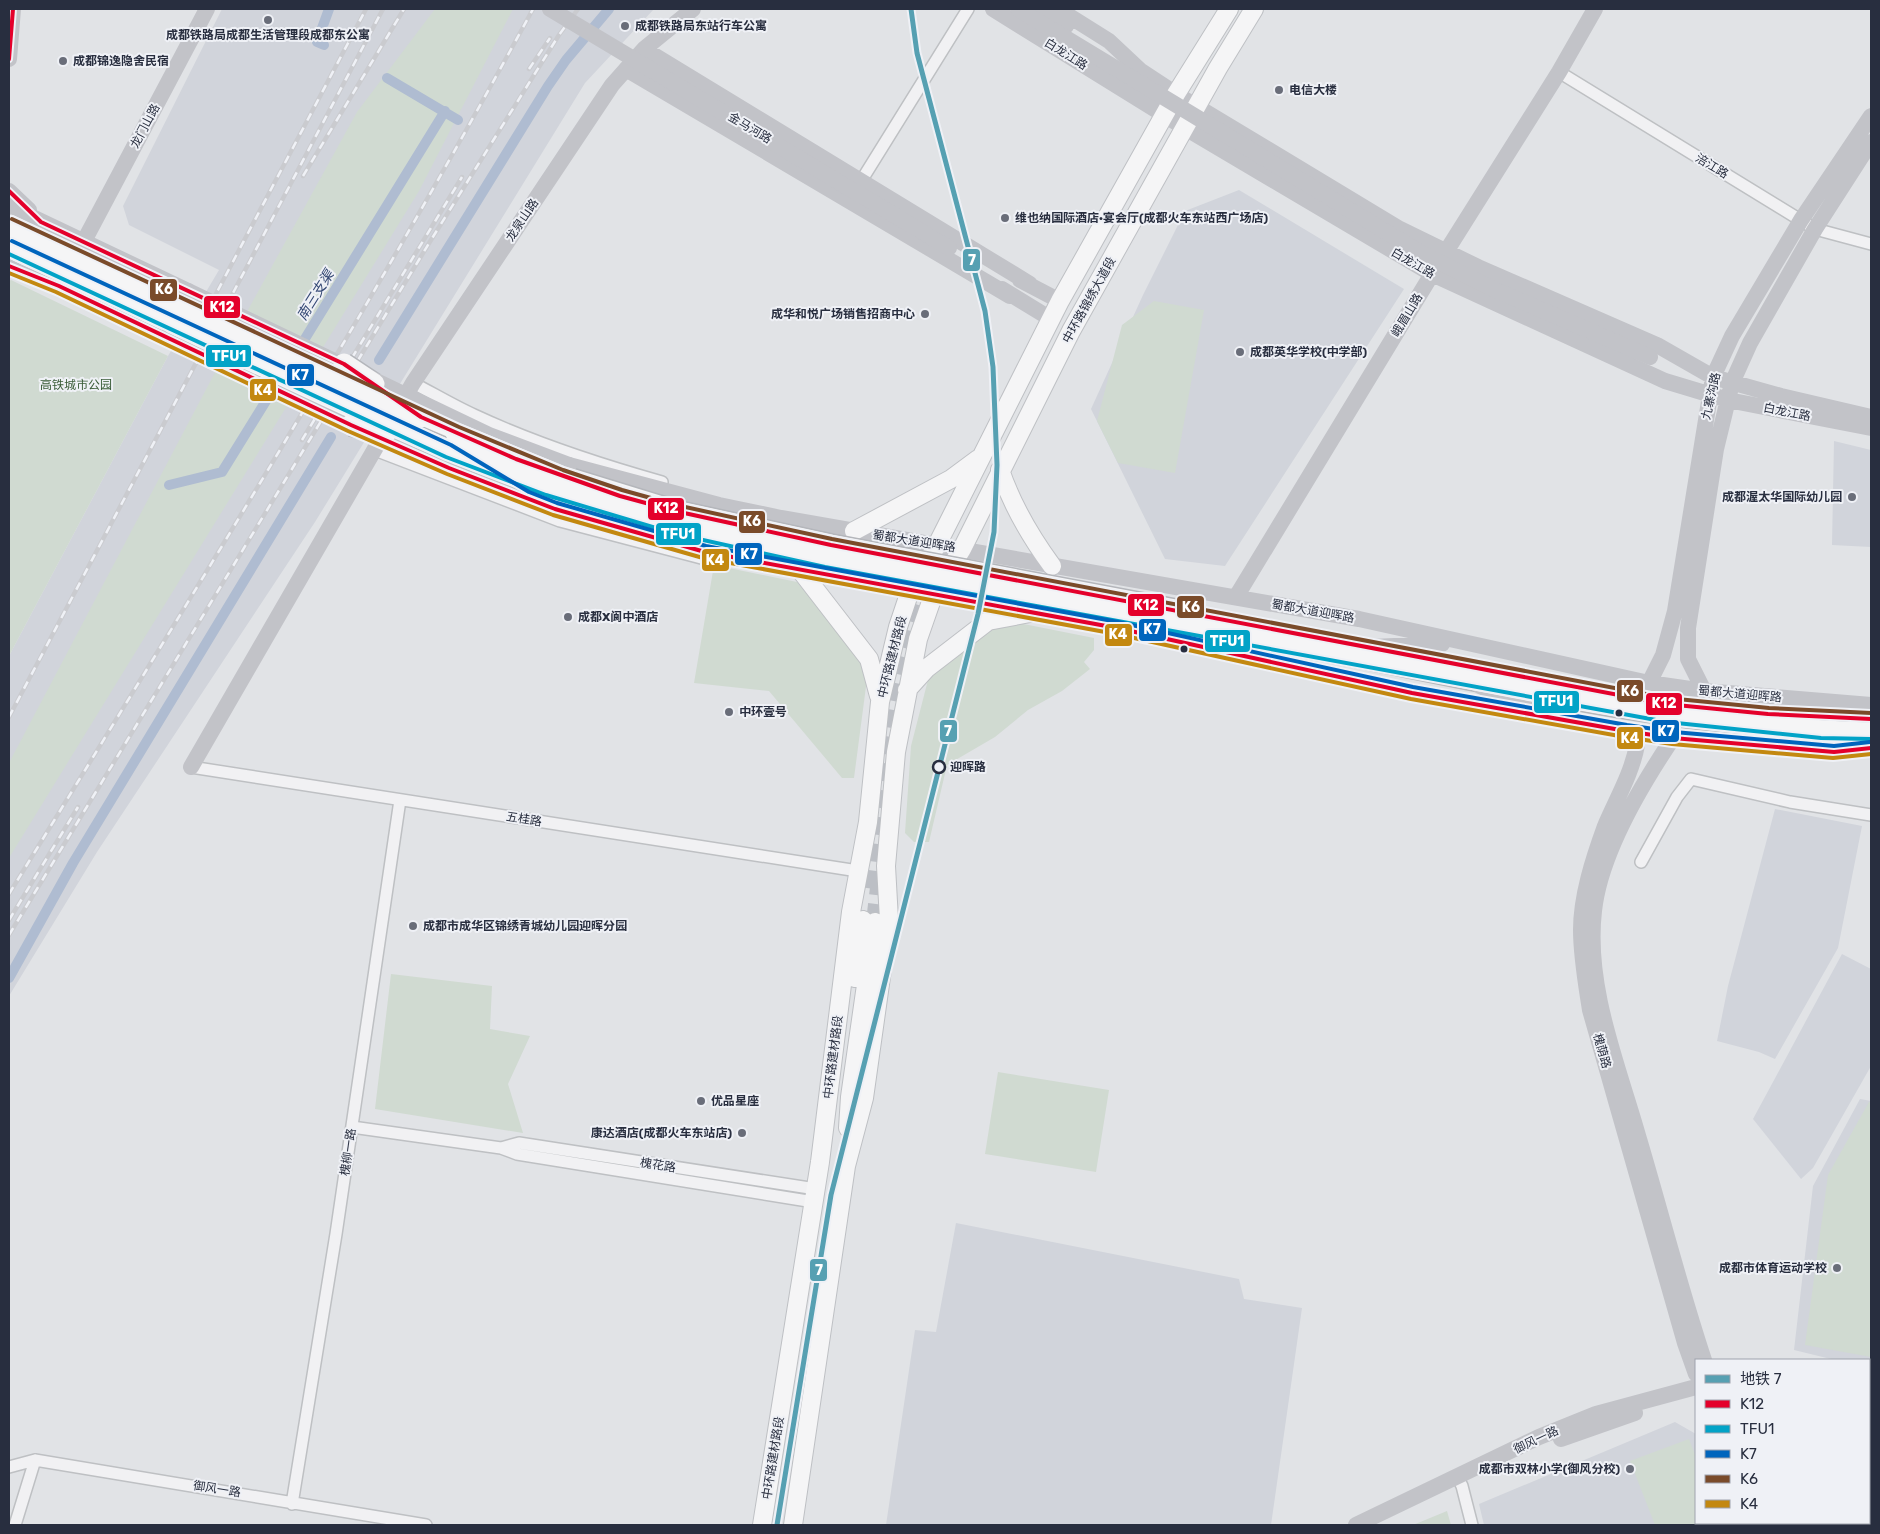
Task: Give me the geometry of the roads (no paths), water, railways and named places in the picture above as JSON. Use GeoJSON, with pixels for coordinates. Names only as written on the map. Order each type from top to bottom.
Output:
{"type":"FeatureCollection","features":[{"type":"Feature","properties":{"kind":"highway","name":"蜀都大道迎晖路"},"geometry":{"type":"LineString","coordinates":[[9,225],[176,314],[452,442]]}},
{"type":"Feature","properties":{"kind":"highway","name":"蜀都大道迎晖路"},"geometry":{"type":"LineString","coordinates":[[9,262],[176,314],[421,417],[452,442]]}},
{"type":"Feature","properties":{"kind":"highway"},"geometry":{"type":"LineString","coordinates":[[344,364],[421,417]]}},
{"type":"Feature","properties":{"kind":"highway"},"geometry":{"type":"LineString","coordinates":[[351,425],[541,456]]}},
{"type":"Feature","properties":{"kind":"highway"},"geometry":{"type":"LineString","coordinates":[[452,442],[526,498]]}},
{"type":"Feature","properties":{"kind":"highway"},"geometry":{"type":"LineString","coordinates":[[452,442],[548,490],[618,512],[717,538],[1047,602],[1362,649],[1462,678],[1668,716],[1822,732],[1871,733]]}},
{"type":"Feature","properties":{"kind":"highway","name":"蜀都大道迎晖路"},"geometry":{"type":"LineString","coordinates":[[1362,649],[1666,704],[1805,718],[1871,720]]}},
{"type":"Feature","properties":{"kind":"main road"},"geometry":{"type":"LineString","coordinates":[[9,59],[14,9]]}},
{"type":"Feature","properties":{"kind":"main road","name":"龙门山路"},"geometry":{"type":"LineString","coordinates":[[83,243],[207,9]]}},
{"type":"Feature","properties":{"kind":"main road","name":"金马河路"},"geometry":{"type":"LineString","coordinates":[[550,9],[949,248]]}},
{"type":"Feature","properties":{"kind":"main road","name":"龙泉山路"},"geometry":{"type":"LineString","coordinates":[[191,767],[414,383],[612,85],[644,49],[693,9]]}},
{"type":"Feature","properties":{"kind":"main road","name":"白龙江路"},"geometry":{"type":"LineString","coordinates":[[993,9],[1185,128],[1432,274],[1665,381],[1709,396],[1871,428]]}},
{"type":"Feature","properties":{"kind":"main road"},"geometry":{"type":"LineString","coordinates":[[1018,9],[1421,254],[1491,288],[1650,357],[1713,377]]}},
{"type":"Feature","properties":{"kind":"main road"},"geometry":{"type":"LineString","coordinates":[[1039,9],[1141,71]]}},
{"type":"Feature","properties":{"kind":"main road","name":"白龙江路"},"geometry":{"type":"LineString","coordinates":[[1058,9],[1108,41],[1141,71],[1176,94],[1400,230],[1657,345],[1713,377],[1871,417]]}},
{"type":"Feature","properties":{"kind":"main road","name":"中环路锦绣大道段"},"geometry":{"type":"LineString","coordinates":[[910,591],[937,545],[1060,301],[1176,94],[1229,9]]}},
{"type":"Feature","properties":{"kind":"main road","name":"中环路锦绣大道段"},"geometry":{"type":"LineString","coordinates":[[933,596],[962,549],[1071,331],[1197,106],[1254,9]]}},
{"type":"Feature","properties":{"kind":"main road","name":"峨眉山路"},"geometry":{"type":"LineString","coordinates":[[1236,597],[1432,274],[1559,72],[1595,9]]}},
{"type":"Feature","properties":{"kind":"main road"},"geometry":{"type":"LineString","coordinates":[[644,49],[1060,301]]}},
{"type":"Feature","properties":{"kind":"main road"},"geometry":{"type":"LineString","coordinates":[[626,69],[1051,319]]}},
{"type":"Feature","properties":{"kind":"main road","name":"九寨沟路"},"geometry":{"type":"LineString","coordinates":[[1704,692],[1688,659],[1688,628],[1716,449],[1732,383],[1808,224],[1871,116]]}},
{"type":"Feature","properties":{"kind":"main road","name":"九寨沟路"},"geometry":{"type":"LineString","coordinates":[[1649,683],[1663,654],[1675,610],[1713,377],[1732,336],[1808,224],[1871,142]]}},
{"type":"Feature","properties":{"kind":"main road"},"geometry":{"type":"LineString","coordinates":[[9,191],[41,222]]}},
{"type":"Feature","properties":{"kind":"main road","name":"蜀都大道迎晖路"},"geometry":{"type":"LineString","coordinates":[[9,206],[83,243],[176,314],[344,364],[438,412],[541,456],[569,465],[719,505],[781,518],[1359,619],[1464,644],[1649,683],[1704,692],[1871,705]]}},
{"type":"Feature","properties":{"kind":"main road"},"geometry":{"type":"LineString","coordinates":[[949,248],[1030,284]]}},
{"type":"Feature","properties":{"kind":"main road"},"geometry":{"type":"LineString","coordinates":[[949,248],[1010,296]]}},
{"type":"Feature","properties":{"kind":"main road"},"geometry":{"type":"LineString","coordinates":[[9,262],[59,286],[176,314],[351,425],[449,468],[555,509],[705,552],[933,596],[1117,628],[1290,668],[1626,731],[1673,738],[1834,752],[1871,748]]}},
{"type":"Feature","properties":{"kind":"main road"},"geometry":{"type":"LineString","coordinates":[[854,531],[951,479],[980,457]]}},
{"type":"Feature","properties":{"kind":"main road"},"geometry":{"type":"LineString","coordinates":[[1000,470],[1009,495],[1036,544],[1052,566]]}},
{"type":"Feature","properties":{"kind":"main road"},"geometry":{"type":"LineString","coordinates":[[771,565],[785,562],[792,557],[797,546],[796,533],[791,525],[781,518]]}},
{"type":"Feature","properties":{"kind":"main road"},"geometry":{"type":"LineString","coordinates":[[801,571],[869,659],[880,702]]}},
{"type":"Feature","properties":{"kind":"main road"},"geometry":{"type":"LineString","coordinates":[[1117,628],[1099,614],[1098,599],[1103,586],[1125,578]]}},
{"type":"Feature","properties":{"kind":"main road","name":"中环路建材路段"},"geometry":{"type":"LineString","coordinates":[[762,1525],[820,1162],[858,871],[868,822],[880,702],[898,627],[910,591]]}},
{"type":"Feature","properties":{"kind":"main road","name":"中环路建材路段"},"geometry":{"type":"LineString","coordinates":[[793,1525],[846,1166],[864,1098],[889,920],[886,866],[896,752],[918,639],[933,596]]}},
{"type":"Feature","properties":{"kind":"main road"},"geometry":{"type":"LineString","coordinates":[[907,690],[927,668],[988,621],[1030,613]]}},
{"type":"Feature","properties":{"kind":"main road"},"geometry":{"type":"LineString","coordinates":[[1362,649],[1464,644]]}},
{"type":"Feature","properties":{"kind":"main road"},"geometry":{"type":"LineString","coordinates":[[1462,678],[1544,717]]}},
{"type":"Feature","properties":{"kind":"main road","name":"槐荫路"},"geometry":{"type":"LineString","coordinates":[[1626,731],[1637,744],[1635,757],[1605,829],[1590,872],[1581,929],[1583,964],[1590,1010],[1685,1343],[1695,1371]]}},
{"type":"Feature","properties":{"kind":"main road","name":"槐荫路"},"geometry":{"type":"LineString","coordinates":[[1673,738],[1655,764],[1611,850],[1601,875],[1594,911],[1593,938],[1601,1006],[1704,1359]]}},
{"type":"Feature","properties":{"kind":"main road"},"geometry":{"type":"LineString","coordinates":[[820,1162],[839,1096],[869,921],[850,1097],[846,1166]]}},
{"type":"Feature","properties":{"kind":"main road","name":"御风一路"},"geometry":{"type":"LineString","coordinates":[[1378,1525],[1460,1482],[1539,1437],[1596,1414],[1695,1387]]}},
{"type":"Feature","properties":{"kind":"main road","name":"御风一路"},"geometry":{"type":"LineString","coordinates":[[1356,1525],[1544,1445],[1645,1409],[1695,1398]]}},
{"type":"Feature","properties":{"kind":"street"},"geometry":{"type":"LineString","coordinates":[[849,201],[968,9]]}},
{"type":"Feature","properties":{"kind":"street","name":"涪江路"},"geometry":{"type":"LineString","coordinates":[[1559,72],[1808,224],[1871,244]]}},
{"type":"Feature","properties":{"kind":"street"},"geometry":{"type":"LineString","coordinates":[[414,383],[475,416],[566,452],[663,482],[719,505]]}},
{"type":"Feature","properties":{"kind":"street"},"geometry":{"type":"LineString","coordinates":[[375,450],[497,498],[609,536],[714,561],[771,565]]}},
{"type":"Feature","properties":{"kind":"street","name":"五桂路"},"geometry":{"type":"LineString","coordinates":[[191,767],[858,871]]}},
{"type":"Feature","properties":{"kind":"street"},"geometry":{"type":"LineString","coordinates":[[1641,862],[1677,797],[1691,779],[1790,802],[1871,815]]}},
{"type":"Feature","properties":{"kind":"street","name":"槐柳一路"},"geometry":{"type":"LineString","coordinates":[[292,1504],[352,1127],[400,800]]}},
{"type":"Feature","properties":{"kind":"street","name":"槐花路"},"geometry":{"type":"LineString","coordinates":[[352,1127],[501,1148],[519,1144],[815,1195]]}},
{"type":"Feature","properties":{"kind":"street"},"geometry":{"type":"LineString","coordinates":[[15,1525],[35,1460]]}},
{"type":"Feature","properties":{"kind":"street","name":"御风一路"},"geometry":{"type":"LineString","coordinates":[[9,1467],[35,1460],[426,1525]]}},
{"type":"Feature","properties":{"kind":"street"},"geometry":{"type":"LineString","coordinates":[[1460,1482],[1472,1525]]}},
{"type":"Feature","properties":{"kind":"waterway"},"geometry":{"type":"LineString","coordinates":[[324,45],[317,42],[329,9]]}},
{"type":"Feature","properties":{"kind":"waterway"},"geometry":{"type":"LineString","coordinates":[[379,360],[548,86],[566,60],[609,9]]}},
{"type":"Feature","properties":{"kind":"waterway"},"geometry":{"type":"LineString","coordinates":[[387,78],[458,120]]}},
{"type":"Feature","properties":{"kind":"waterway","name":"南三支渠"},"geometry":{"type":"LineString","coordinates":[[298,350],[445,111]]}},
{"type":"Feature","properties":{"kind":"waterway","name":"南三支渠"},"geometry":{"type":"LineString","coordinates":[[169,485],[222,472],[277,383]]}},
{"type":"Feature","properties":{"kind":"waterway"},"geometry":{"type":"LineString","coordinates":[[9,978],[73,863],[331,437]]}},
{"type":"Feature","properties":{"kind":"tunnel"},"geometry":{"type":"LineString","coordinates":[[867,888],[882,770],[895,692],[915,616],[929,579]]}},
{"type":"Feature","properties":{"kind":"tunnel"},"geometry":{"type":"LineString","coordinates":[[875,922],[881,870]]}},
{"type":"Feature","properties":{"kind":"railway"},"geometry":{"type":"LineString","coordinates":[[188,347],[366,9]]}},
{"type":"Feature","properties":{"kind":"railway"},"geometry":{"type":"LineString","coordinates":[[9,717],[383,9]]}},
{"type":"Feature","properties":{"kind":"railway"},"geometry":{"type":"LineString","coordinates":[[303,176],[404,9]]}},
{"type":"Feature","properties":{"kind":"railway"},"geometry":{"type":"LineString","coordinates":[[9,894],[343,344],[408,233],[533,9]]}},
{"type":"Feature","properties":{"kind":"railway"},"geometry":{"type":"LineString","coordinates":[[9,935],[431,240],[559,35],[578,9]]}},
{"type":"Feature","properties":{"kind":"railway"},"geometry":{"type":"LineString","coordinates":[[529,69],[550,38]]}},
{"type":"Feature","properties":{"kind":"railway"},"geometry":{"type":"LineString","coordinates":[[302,440],[462,177]]}},
{"type":"Feature","properties":{"kind":"railway"},"geometry":{"type":"LineString","coordinates":[[9,920],[78,807]]}},
{"type":"Feature","properties":{"kind":"metro line","name":"7"},"geometry":{"type":"LineString","coordinates":[[777,1525],[831,1195],[978,614],[994,532],[997,465],[993,367],[985,311],[917,53],[911,9]]}},
{"type":"Feature","properties":{"kind":"place","name":"成都铁路局成都生活管理段成都东公寓"},"geometry":{"type":"Point","coordinates":[268,20]}},
{"type":"Feature","properties":{"kind":"place","name":"成都铁路局东站行车公寓"},"geometry":{"type":"Point","coordinates":[625,26]}},
{"type":"Feature","properties":{"kind":"place","name":"成都锦逸隐舍民宿"},"geometry":{"type":"Point","coordinates":[63,61]}},
{"type":"Feature","properties":{"kind":"place","name":"电信大楼"},"geometry":{"type":"Point","coordinates":[1279,90]}},
{"type":"Feature","properties":{"kind":"place","name":"维也纳国际酒店·宴会厅(成都火车东站西广场店)"},"geometry":{"type":"Point","coordinates":[1005,218]}},
{"type":"Feature","properties":{"kind":"place","name":"成华和悦广场销售招商中心"},"geometry":{"type":"Point","coordinates":[925,314]}},
{"type":"Feature","properties":{"kind":"place","name":"成都英华学校(中学部)"},"geometry":{"type":"Point","coordinates":[1240,352]}},
{"type":"Feature","properties":{"kind":"place","name":"成都渥太华国际幼儿园"},"geometry":{"type":"Point","coordinates":[1852,497]}},
{"type":"Feature","properties":{"kind":"place","name":"成都X阆中酒店"},"geometry":{"type":"Point","coordinates":[568,617]}},
{"type":"Feature","properties":{"kind":"place","name":"中环壹号"},"geometry":{"type":"Point","coordinates":[729,712]}},
{"type":"Feature","properties":{"kind":"place","name":"迎晖路"},"geometry":{"type":"Point","coordinates":[939,767]}},
{"type":"Feature","properties":{"kind":"place","name":"成都市成华区锦绣青城幼儿园迎晖分园"},"geometry":{"type":"Point","coordinates":[413,926]}},
{"type":"Feature","properties":{"kind":"place","name":"优品星座"},"geometry":{"type":"Point","coordinates":[701,1101]}},
{"type":"Feature","properties":{"kind":"place","name":"康达酒店(成都火车东站店)"},"geometry":{"type":"Point","coordinates":[742,1133]}},
{"type":"Feature","properties":{"kind":"place","name":"成都市体育运动学校"},"geometry":{"type":"Point","coordinates":[1837,1268]}},
{"type":"Feature","properties":{"kind":"place","name":"成都市双林小学(御风分校)"},"geometry":{"type":"Point","coordinates":[1630,1469]}},
{"type":"Feature","properties":{"kind":"park label","name":"高铁城市公园"},"geometry":{"type":"Point","coordinates":[76,385]}}]}
